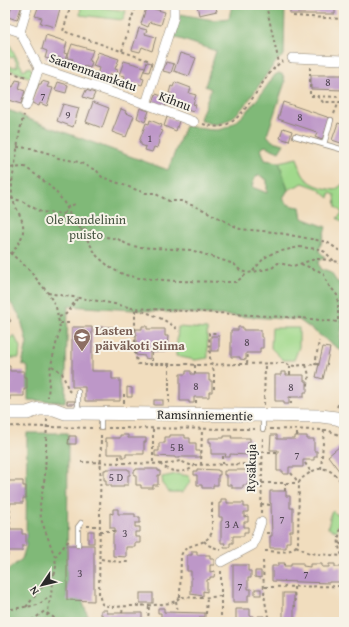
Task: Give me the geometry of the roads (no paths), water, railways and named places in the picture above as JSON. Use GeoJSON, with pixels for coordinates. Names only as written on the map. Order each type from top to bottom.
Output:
{"type":"FeatureCollection","features":[{"type":"Feature","properties":{"kind":"street"},"geometry":{"type":"LineString","coordinates":[[5,27],[20,32],[28,5]]}},
{"type":"Feature","properties":{"kind":"street"},"geometry":{"type":"LineString","coordinates":[[146,104],[174,17],[174,5]]}},
{"type":"Feature","properties":{"kind":"street","name":"Saarenmaankatu"},"geometry":{"type":"LineString","coordinates":[[20,32],[40,68],[146,104]]}},
{"type":"Feature","properties":{"kind":"street"},"geometry":{"type":"LineString","coordinates":[[292,58],[344,60]]}},
{"type":"Feature","properties":{"kind":"street"},"geometry":{"type":"LineString","coordinates":[[26,106],[40,68]]}},
{"type":"Feature","properties":{"kind":"street","name":"Kihnu"},"geometry":{"type":"LineString","coordinates":[[146,104],[194,122]]}},
{"type":"Feature","properties":{"kind":"street","name":"Ramsinniementie"},"geometry":{"type":"LineString","coordinates":[[5,413],[27,413],[40,418],[54,418],[64,413],[101,414],[124,411],[264,412],[321,416],[344,420]]}},
{"type":"Feature","properties":{"kind":"street"},"geometry":{"type":"LineString","coordinates":[[221,562],[252,545],[261,522]]}},
{"type":"Feature","properties":{"kind":"lane"},"geometry":{"type":"LineString","coordinates":[[5,12],[7,5]]}},
{"type":"Feature","properties":{"kind":"lane"},"geometry":{"type":"LineString","coordinates":[[324,144],[331,120]]}},
{"type":"Feature","properties":{"kind":"lane"},"geometry":{"type":"LineString","coordinates":[[295,136],[344,150]]}},
{"type":"Feature","properties":{"kind":"lane"},"geometry":{"type":"LineString","coordinates":[[78,394],[78,413]]}},
{"type":"Feature","properties":{"kind":"lane","name":"Rysäkuja"},"geometry":{"type":"LineString","coordinates":[[263,429],[264,412]]}},
{"type":"Feature","properties":{"kind":"lane"},"geometry":{"type":"LineString","coordinates":[[101,414],[101,428]]}},
{"type":"Feature","properties":{"kind":"lane"},"geometry":{"type":"LineString","coordinates":[[78,545],[81,525]]}},
{"type":"Feature","properties":{"kind":"place","name":"Lasten päiväkoti Siima"},"geometry":{"type":"Point","coordinates":[82,352]}},
{"type":"Feature","properties":{"kind":"park label","name":"Ole Kandelinin puisto"},"geometry":{"type":"Point","coordinates":[86,226]}}]}
